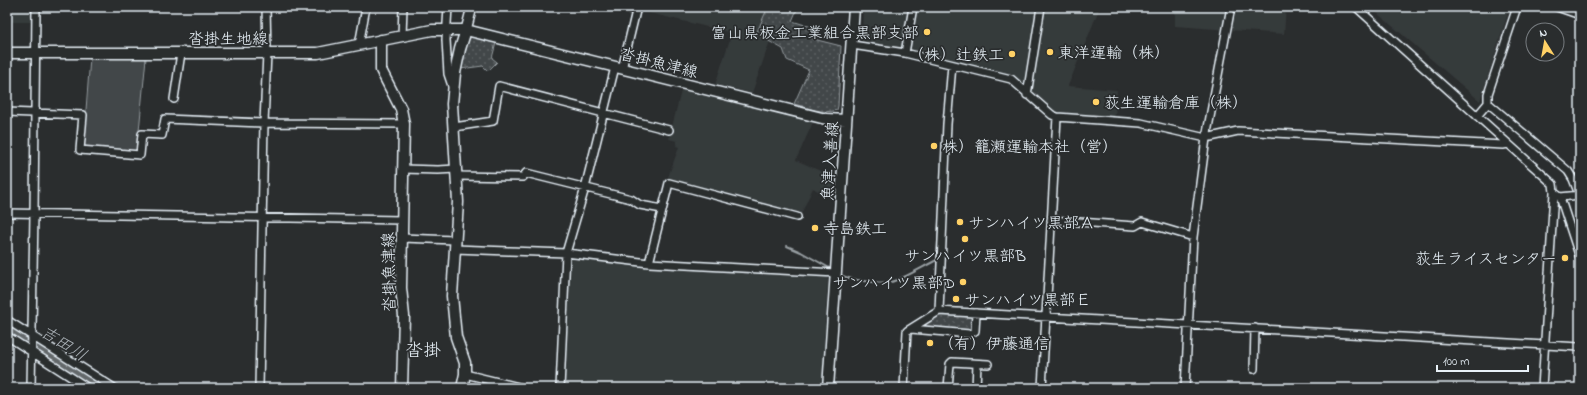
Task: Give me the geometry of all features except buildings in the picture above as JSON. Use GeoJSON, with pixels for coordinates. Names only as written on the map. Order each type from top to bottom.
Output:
{"type":"FeatureCollection","features":[{"type":"Feature","properties":{"kind":"main road","name":"魚津入善線"},"geometry":{"type":"LineString","coordinates":[[828,388],[854,7]]}},
{"type":"Feature","properties":{"kind":"main road","name":"沓掛生地線"},"geometry":{"type":"LineString","coordinates":[[7,53],[318,52],[432,30],[447,29]]}},
{"type":"Feature","properties":{"kind":"main road","name":"沓掛魚津線"},"geometry":{"type":"LineString","coordinates":[[447,29],[466,30],[826,119],[846,120]]}},
{"type":"Feature","properties":{"kind":"main road"},"geometry":{"type":"LineString","coordinates":[[462,388],[465,374],[465,363],[456,337],[452,296],[458,202],[452,104],[460,49],[466,30]]}},
{"type":"Feature","properties":{"kind":"main road","name":"沓掛魚津線"},"geometry":{"type":"LineString","coordinates":[[381,40],[381,70],[401,109],[404,124],[401,288],[404,316],[402,388]]}},
{"type":"Feature","properties":{"kind":"street"},"geometry":{"type":"LineString","coordinates":[[31,388],[36,7]]}},
{"type":"Feature","properties":{"kind":"street"},"geometry":{"type":"LineString","coordinates":[[258,388],[267,53],[266,7]]}},
{"type":"Feature","properties":{"kind":"street"},"geometry":{"type":"LineString","coordinates":[[359,45],[366,7]]}},
{"type":"Feature","properties":{"kind":"street"},"geometry":{"type":"LineString","coordinates":[[402,36],[403,7]]}},
{"type":"Feature","properties":{"kind":"street"},"geometry":{"type":"LineString","coordinates":[[448,7],[446,40],[448,74],[453,91]]}},
{"type":"Feature","properties":{"kind":"street"},"geometry":{"type":"LineString","coordinates":[[466,30],[472,7]]}},
{"type":"Feature","properties":{"kind":"street"},"geometry":{"type":"LineString","coordinates":[[905,53],[913,7]]}},
{"type":"Feature","properties":{"kind":"street"},"geometry":{"type":"LineString","coordinates":[[1027,95],[1041,7]]}},
{"type":"Feature","properties":{"kind":"street"},"geometry":{"type":"LineString","coordinates":[[1185,388],[1193,237],[1206,138],[1231,7]]}},
{"type":"Feature","properties":{"kind":"street"},"geometry":{"type":"LineString","coordinates":[[1356,7],[1553,184],[1580,258]]}},
{"type":"Feature","properties":{"kind":"street"},"geometry":{"type":"LineString","coordinates":[[1477,116],[1488,103],[1488,94],[1517,7]]}},
{"type":"Feature","properties":{"kind":"street"},"geometry":{"type":"LineString","coordinates":[[1557,7],[1580,15]]}},
{"type":"Feature","properties":{"kind":"street"},"geometry":{"type":"LineString","coordinates":[[560,388],[566,253],[585,188],[603,112],[636,11]]}},
{"type":"Feature","properties":{"kind":"street"},"geometry":{"type":"LineString","coordinates":[[852,45],[905,53],[1010,79],[1027,95],[1052,115],[1057,117],[1141,123],[1206,138],[1238,131],[1503,145],[1508,144]]}},
{"type":"Feature","properties":{"kind":"street"},"geometry":{"type":"LineString","coordinates":[[174,99],[181,53]]}},
{"type":"Feature","properties":{"kind":"street"},"geometry":{"type":"LineString","coordinates":[[939,311],[947,124],[952,65]]}},
{"type":"Feature","properties":{"kind":"street"},"geometry":{"type":"LineString","coordinates":[[454,127],[493,121],[499,86],[669,130]]}},
{"type":"Feature","properties":{"kind":"street"},"geometry":{"type":"LineString","coordinates":[[1488,103],[1568,171],[1580,195],[1557,194]]}},
{"type":"Feature","properties":{"kind":"street"},"geometry":{"type":"LineString","coordinates":[[7,112],[83,115],[80,150],[140,154],[142,134],[162,135],[165,119],[264,123],[404,124]]}},
{"type":"Feature","properties":{"kind":"street"},"geometry":{"type":"LineString","coordinates":[[1042,388],[1057,117]]}},
{"type":"Feature","properties":{"kind":"street"},"geometry":{"type":"LineString","coordinates":[[403,169],[438,170],[523,177],[526,173],[631,199],[640,205],[662,209]]}},
{"type":"Feature","properties":{"kind":"street"},"geometry":{"type":"LineString","coordinates":[[649,263],[669,184],[797,217]]}},
{"type":"Feature","properties":{"kind":"street"},"geometry":{"type":"LineString","coordinates":[[1542,388],[1544,345],[1557,194]]}},
{"type":"Feature","properties":{"kind":"street"},"geometry":{"type":"LineString","coordinates":[[7,213],[402,220]]}},
{"type":"Feature","properties":{"kind":"street"},"geometry":{"type":"LineString","coordinates":[[1051,220],[1135,226],[1142,222],[1193,237]]}},
{"type":"Feature","properties":{"kind":"street"},"geometry":{"type":"LineString","coordinates":[[402,238],[566,253],[649,263],[836,273]]}},
{"type":"Feature","properties":{"kind":"street"},"geometry":{"type":"LineString","coordinates":[[904,388],[907,331],[939,311],[1580,347]]}},
{"type":"Feature","properties":{"kind":"street"},"geometry":{"type":"LineString","coordinates":[[912,329],[970,334],[975,330],[976,313]]}},
{"type":"Feature","properties":{"kind":"street"},"geometry":{"type":"LineString","coordinates":[[7,320],[114,388]]}},
{"type":"Feature","properties":{"kind":"street"},"geometry":{"type":"LineString","coordinates":[[1254,369],[1255,328]]}},
{"type":"Feature","properties":{"kind":"street"},"geometry":{"type":"LineString","coordinates":[[7,336],[88,388]]}},
{"type":"Feature","properties":{"kind":"street"},"geometry":{"type":"LineString","coordinates":[[948,388],[950,364],[952,362],[988,364]]}},
{"type":"Feature","properties":{"kind":"street"},"geometry":{"type":"LineString","coordinates":[[976,388],[977,364]]}},
{"type":"Feature","properties":{"kind":"street"},"geometry":{"type":"LineString","coordinates":[[465,374],[523,388]]}},
{"type":"Feature","properties":{"kind":"shaded area"},"geometry":{"type":"Polygon","coordinates":[[[7,7],[33,7],[33,22],[7,22],[7,7]]]}},
{"type":"Feature","properties":{"kind":"shaded area"},"geometry":{"type":"Polygon","coordinates":[[[596,7],[768,7],[756,34],[770,41],[752,93],[715,85],[732,33],[633,9],[631,16],[596,7]]]}},
{"type":"Feature","properties":{"kind":"shaded area"},"geometry":{"type":"Polygon","coordinates":[[[768,7],[798,7],[792,21],[815,28],[813,39],[841,46],[837,110],[827,112],[794,104],[809,70],[787,60],[783,49],[756,34],[768,7]]]}},
{"type":"Feature","properties":{"kind":"shaded area"},"geometry":{"type":"Polygon","coordinates":[[[863,7],[1100,7],[1068,86],[1117,90],[1115,117],[1055,114],[1009,74],[862,40],[863,7]]]}},
{"type":"Feature","properties":{"kind":"shaded area"},"geometry":{"type":"Polygon","coordinates":[[[1175,7],[1286,7],[1284,34],[1175,26],[1175,7]]]}},
{"type":"Feature","properties":{"kind":"shaded area"},"geometry":{"type":"Polygon","coordinates":[[[1370,7],[1510,7],[1480,101],[1370,7]]]}},
{"type":"Feature","properties":{"kind":"shaded area"},"geometry":{"type":"Polygon","coordinates":[[[467,36],[496,43],[492,58],[497,62],[488,71],[483,66],[460,69],[467,36]]]}},
{"type":"Feature","properties":{"kind":"shaded area"},"geometry":{"type":"Polygon","coordinates":[[[90,58],[146,58],[137,152],[83,149],[90,58]]]}},
{"type":"Feature","properties":{"kind":"shaded area"},"geometry":{"type":"Polygon","coordinates":[[[682,87],[814,120],[796,160],[836,178],[834,201],[813,188],[801,214],[667,180],[679,147],[676,146],[677,141],[669,139],[682,87]]]}},
{"type":"Feature","properties":{"kind":"shaded area"},"geometry":{"type":"Polygon","coordinates":[[[569,258],[828,277],[822,388],[564,388],[569,258]]]}},
{"type":"Feature","properties":{"kind":"shaded area"},"geometry":{"type":"Polygon","coordinates":[[[938,313],[972,316],[972,328],[967,330],[921,327],[921,325],[938,313]]]}},
{"type":"Feature","properties":{"kind":"waterway"},"geometry":{"type":"LineString","coordinates":[[839,274],[864,281],[891,282],[937,260],[939,222]]}},
{"type":"Feature","properties":{"kind":"waterway"},"geometry":{"type":"LineString","coordinates":[[787,246],[833,270]]}},
{"type":"Feature","properties":{"kind":"waterway","name":"吉田川"},"geometry":{"type":"LineString","coordinates":[[7,327],[103,388]]}},
{"type":"Feature","properties":{"kind":"place","name":"富山県板金工業組合黒部支部"},"geometry":{"type":"Point","coordinates":[927,32]}},
{"type":"Feature","properties":{"kind":"place","name":"東洋運輸（株）"},"geometry":{"type":"Point","coordinates":[1050,52]}},
{"type":"Feature","properties":{"kind":"place","name":"（株）辻鉄工"},"geometry":{"type":"Point","coordinates":[1012,54]}},
{"type":"Feature","properties":{"kind":"place","name":"荻生運輸倉庫（株）"},"geometry":{"type":"Point","coordinates":[1096,102]}},
{"type":"Feature","properties":{"kind":"place","name":"株）籠瀬運輸本社（営）"},"geometry":{"type":"Point","coordinates":[934,146]}},
{"type":"Feature","properties":{"kind":"place","name":"サンハイツ黒部Ａ"},"geometry":{"type":"Point","coordinates":[960,222]}},
{"type":"Feature","properties":{"kind":"place","name":"寺島鉄工"},"geometry":{"type":"Point","coordinates":[815,228]}},
{"type":"Feature","properties":{"kind":"place","name":"サンハイツ黒部B"},"geometry":{"type":"Point","coordinates":[965,239]}},
{"type":"Feature","properties":{"kind":"place","name":"荻生ライスセンター"},"geometry":{"type":"Point","coordinates":[1565,258]}},
{"type":"Feature","properties":{"kind":"place","name":"サンハイツ黒部D"},"geometry":{"type":"Point","coordinates":[963,282]}},
{"type":"Feature","properties":{"kind":"place","name":"サンハイツ黒部Ｅ"},"geometry":{"type":"Point","coordinates":[956,299]}},
{"type":"Feature","properties":{"kind":"place","name":"（有）伊藤通信"},"geometry":{"type":"Point","coordinates":[930,343]}},
{"type":"Feature","properties":{"kind":"district","name":"沓掛"},"geometry":{"type":"Point","coordinates":[423,350]}}]}
